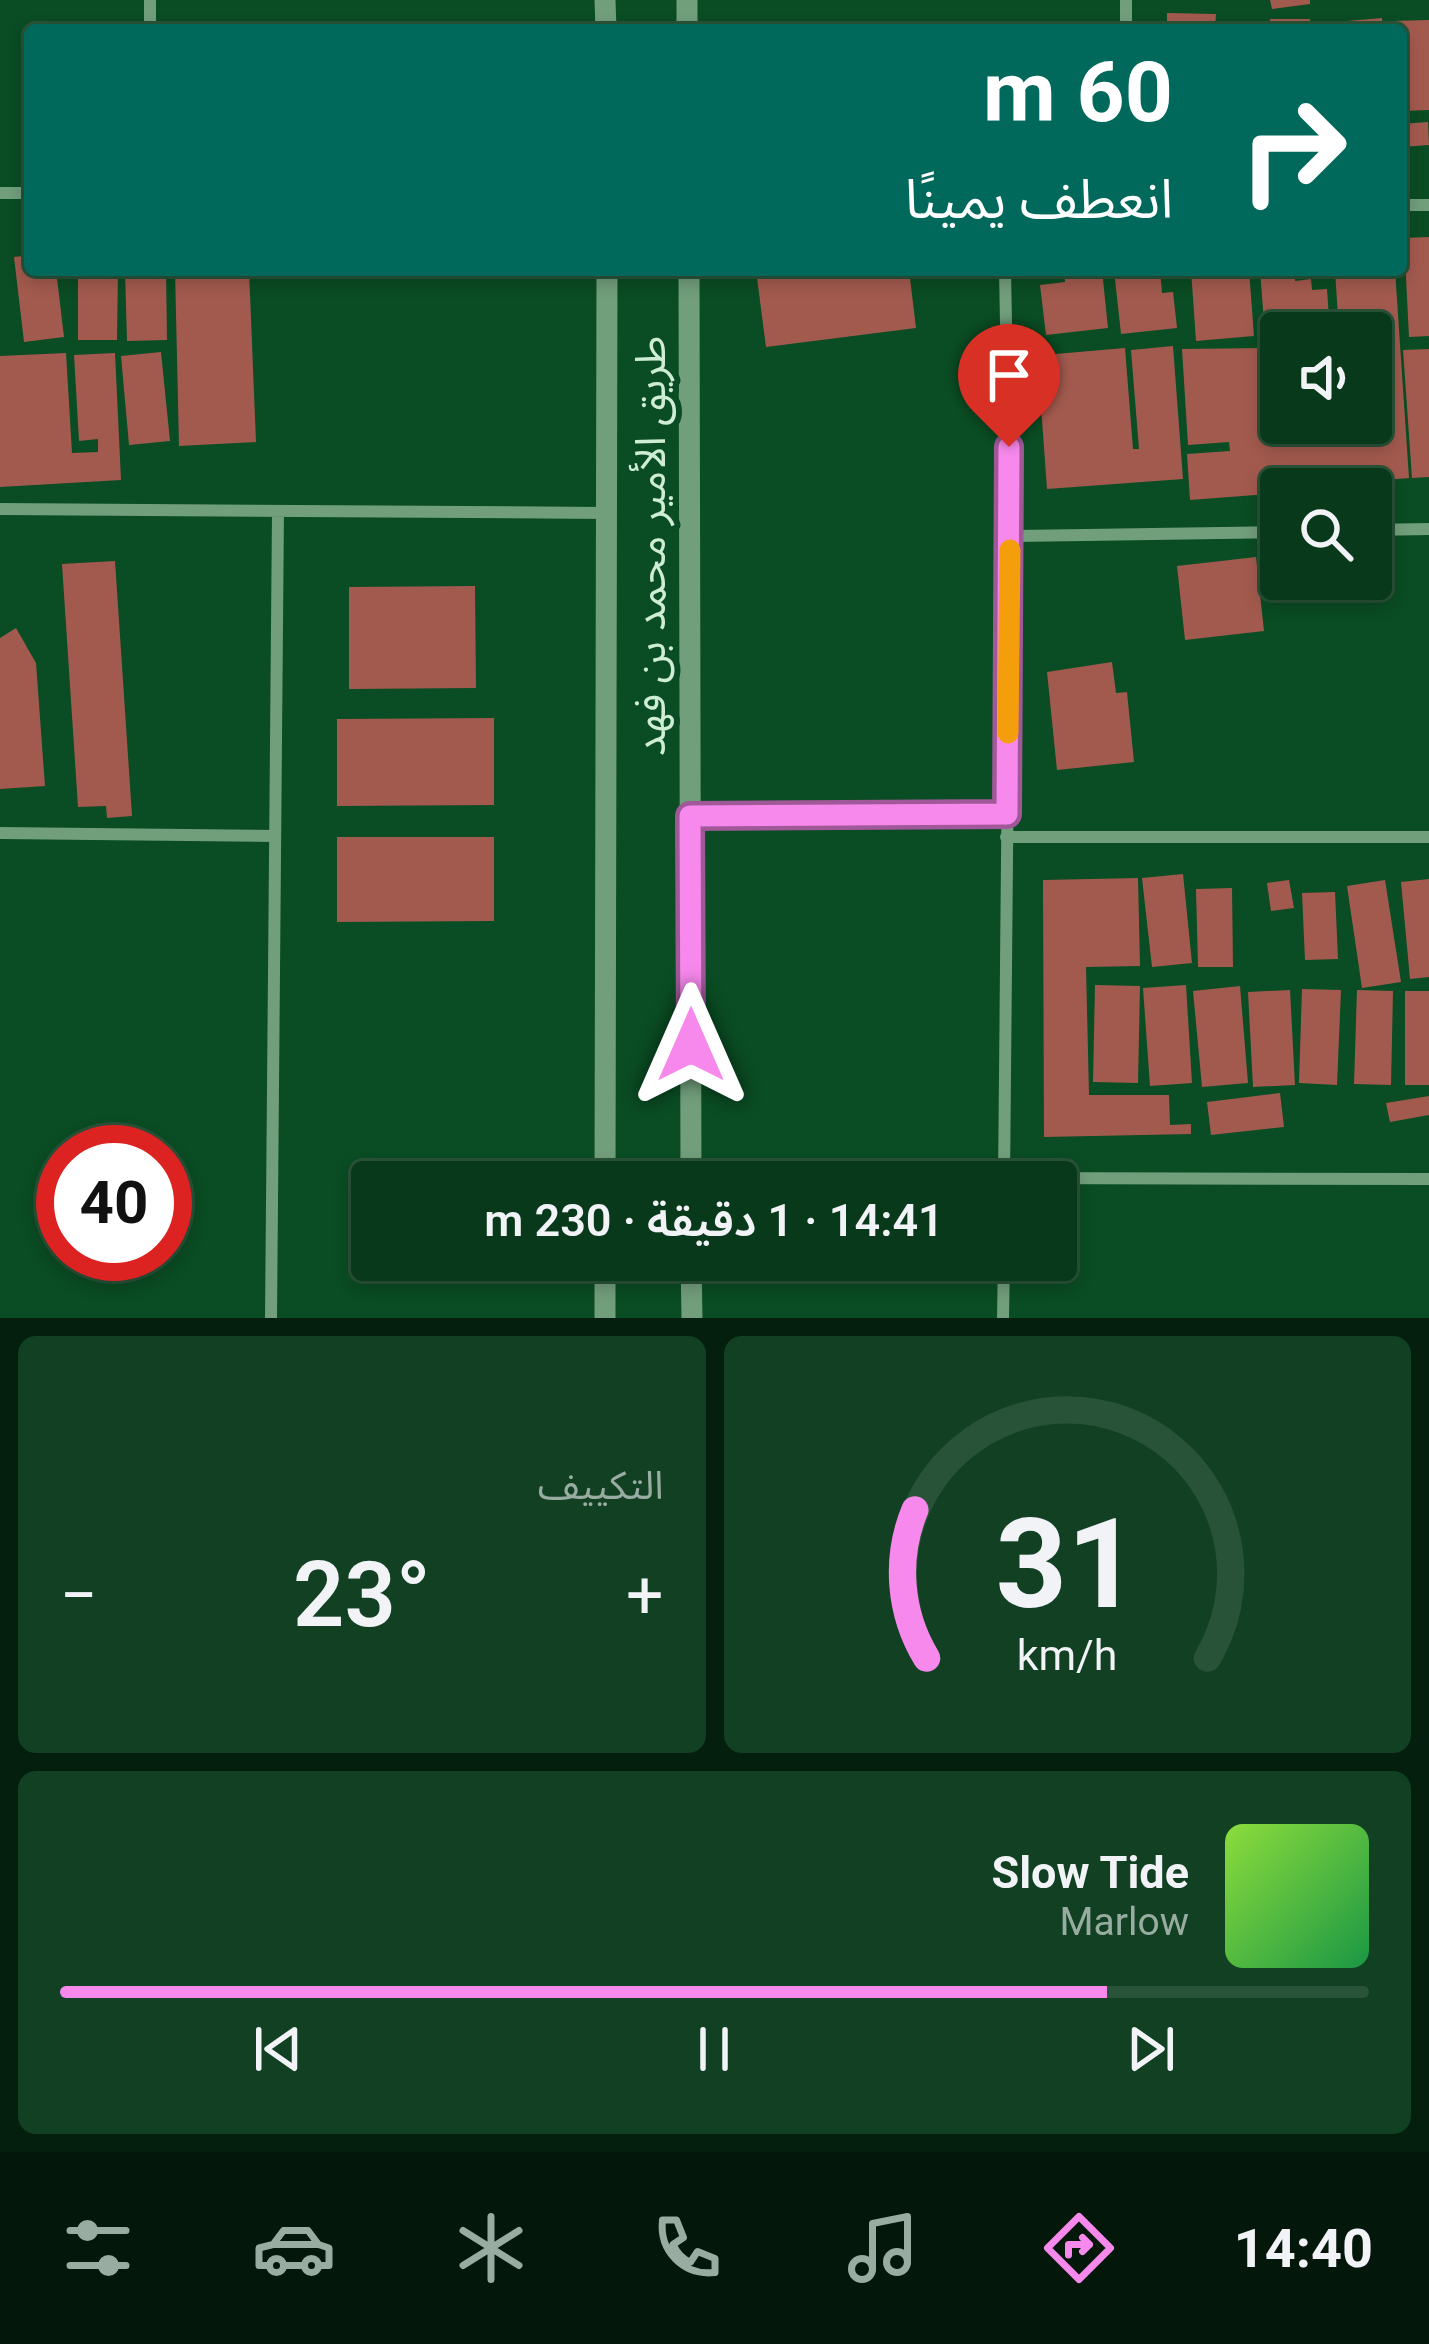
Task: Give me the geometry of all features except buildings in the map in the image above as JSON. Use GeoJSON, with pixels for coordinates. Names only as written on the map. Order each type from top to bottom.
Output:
{"type":"FeatureCollection","features":[{"type":"Feature","properties":{"kind":"street","name":"طريق الأمير محمد بن فهد"},"geometry":{"type":"LineString","coordinates":[[605,1161],[608,276]]}},
{"type":"Feature","properties":{"kind":"street","name":"طريق الأمير محمد بن فهد"},"geometry":{"type":"LineString","coordinates":[[688,276],[691,1161]]}},
{"type":"Feature","properties":{"kind":"street"},"geometry":{"type":"LineString","coordinates":[[1004,1161],[1010,536],[1005,276]]}},
{"type":"Feature","properties":{"kind":"street"},"geometry":{"type":"LineString","coordinates":[[0,509],[607,513]]}},
{"type":"Feature","properties":{"kind":"street"},"geometry":{"type":"LineString","coordinates":[[271,1318],[278,511]]}},
{"type":"Feature","properties":{"kind":"street"},"geometry":{"type":"LineString","coordinates":[[1392,530],[1429,530]]}},
{"type":"Feature","properties":{"kind":"street"},"geometry":{"type":"LineString","coordinates":[[1010,536],[1260,532]]}},
{"type":"Feature","properties":{"kind":"street"},"geometry":{"type":"LineString","coordinates":[[690,816],[1007,814]]}},
{"type":"Feature","properties":{"kind":"street"},"geometry":{"type":"LineString","coordinates":[[0,833],[275,836]]}},
{"type":"Feature","properties":{"kind":"street"},"geometry":{"type":"LineString","coordinates":[[1006,837],[1429,837]]}},
{"type":"Feature","properties":{"kind":"street"},"geometry":{"type":"LineString","coordinates":[[1077,1180],[1429,1179]]}},
{"type":"Feature","properties":{"kind":"street"},"geometry":{"type":"LineString","coordinates":[[605,1281],[605,1318]]}},
{"type":"Feature","properties":{"kind":"street"},"geometry":{"type":"LineString","coordinates":[[692,1281],[692,1318]]}},
{"type":"Feature","properties":{"kind":"street"},"geometry":{"type":"LineString","coordinates":[[1004,1281],[1004,1318]]}},
{"type":"Feature","properties":{"kind":"slow traffic"},"geometry":{"type":"LineString","coordinates":[[1008,733],[1010,550]]}},
{"type":"Feature","properties":{"kind":"route"},"geometry":{"type":"LineString","coordinates":[[691,1045],[690,816],[1007,814],[1009,447]]}}]}
